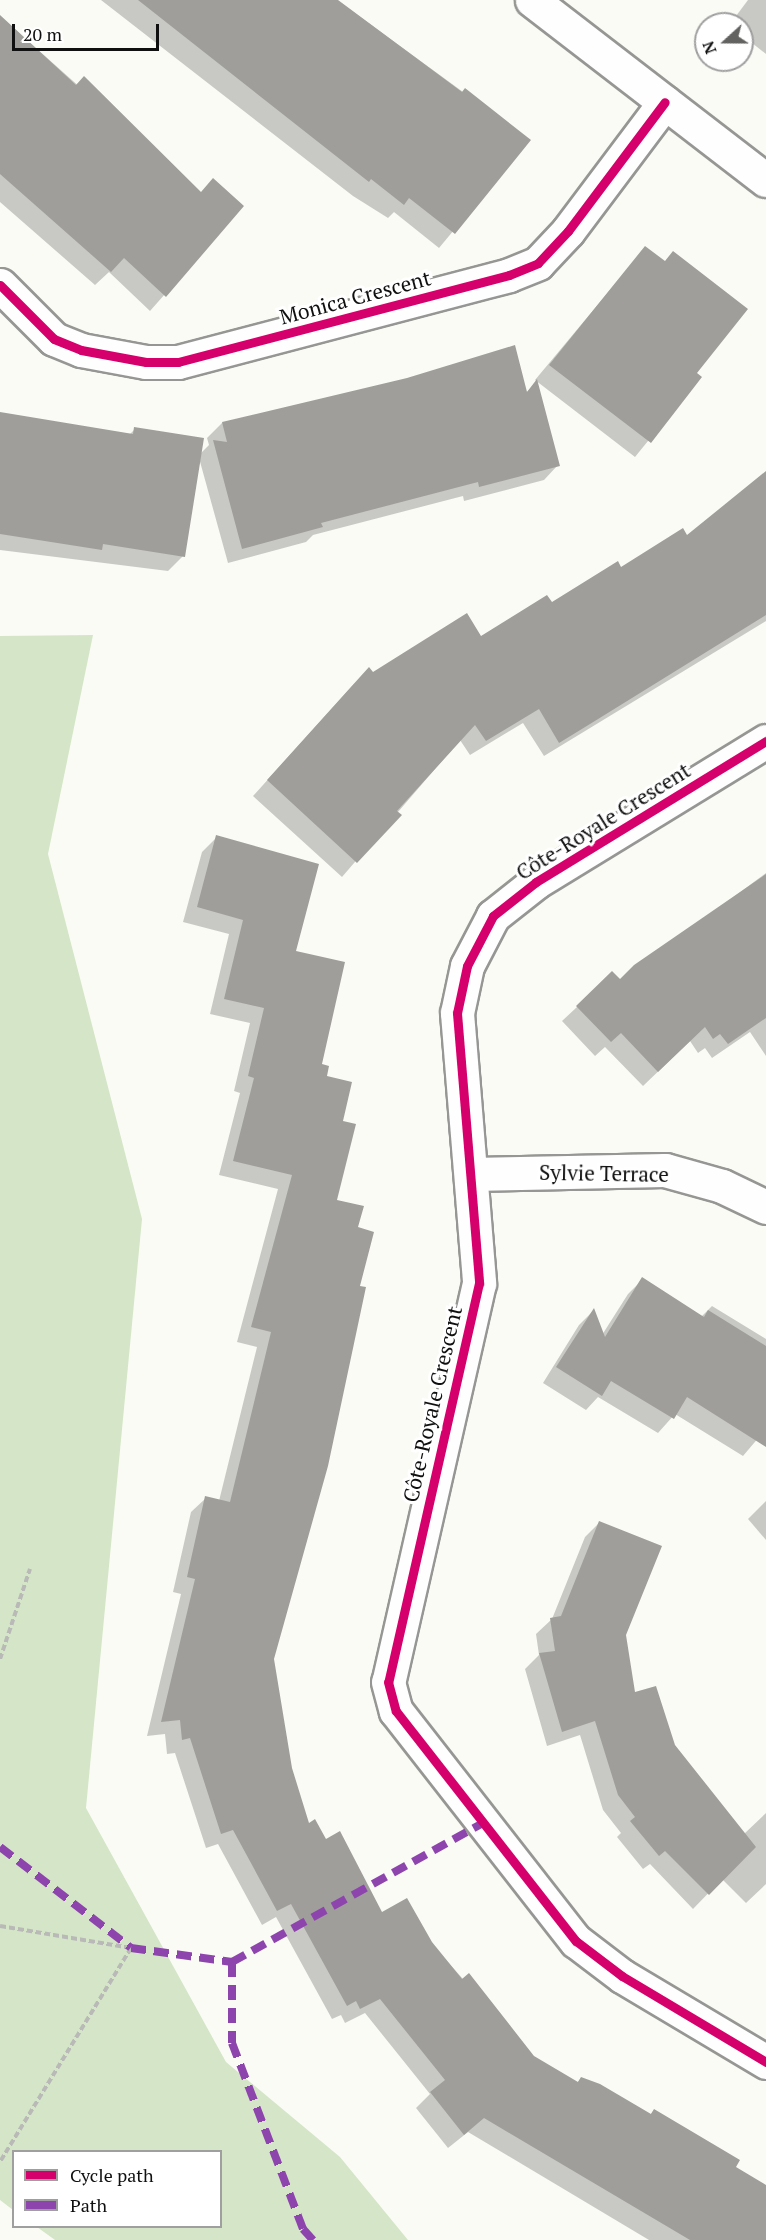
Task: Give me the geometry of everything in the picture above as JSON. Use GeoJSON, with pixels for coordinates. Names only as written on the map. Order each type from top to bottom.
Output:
{"type":"FeatureCollection","features":[{"type":"Feature","properties":{"kind":"street"},"geometry":{"type":"LineString","coordinates":[[532,0],[766,180]]}},
{"type":"Feature","properties":{"kind":"street","name":"Monica Crescent"},"geometry":{"type":"LineString","coordinates":[[0,285],[54,339],[81,350],[146,362],[178,362],[509,275],[538,263],[568,231],[665,102]]}},
{"type":"Feature","properties":{"kind":"street","name":"Côte-Royale Crescent"},"geometry":{"type":"LineString","coordinates":[[766,741],[536,882],[493,916],[467,966],[457,1013],[472,1174],[479,1282],[388,1682],[396,1711],[576,1941],[622,1976],[766,2062]]}},
{"type":"Feature","properties":{"kind":"street","name":"Sylvie Terrace"},"geometry":{"type":"LineString","coordinates":[[472,1174],[665,1170],[722,1186],[766,1207]]}},
{"type":"Feature","properties":{"kind":"path"},"geometry":{"type":"LineString","coordinates":[[0,1659],[30,1569]]}},
{"type":"Feature","properties":{"kind":"path"},"geometry":{"type":"LineString","coordinates":[[0,1926],[131,1948],[0,2162]]}},
{"type":"Feature","properties":{"kind":"green space"},"geometry":{"type":"Polygon","coordinates":[[[93,635],[48,854],[142,1219],[86,1808],[226,2062],[340,2157],[408,2240],[55,2240],[38,2228],[222,2228],[222,2150],[12,2150],[12,2209],[0,2200],[0,636],[93,635]]]}},
{"type":"Feature","properties":{"kind":"building"},"geometry":{"type":"Polygon","coordinates":[[[138,0],[338,0],[462,92],[465,88],[531,140],[455,234],[409,198],[404,205],[371,179],[369,182],[138,0]]]}},
{"type":"Feature","properties":{"kind":"building"},"geometry":{"type":"Polygon","coordinates":[[[0,15],[76,85],[84,76],[201,192],[213,178],[244,206],[166,297],[124,258],[111,272],[0,174],[0,15]]]}},
{"type":"Feature","properties":{"kind":"building"},"geometry":{"type":"Polygon","coordinates":[[[645,246],[665,261],[673,251],[748,309],[697,373],[702,377],[651,443],[549,365],[645,246]]]}},
{"type":"Feature","properties":{"kind":"building"},"geometry":{"type":"Polygon","coordinates":[[[515,345],[527,392],[537,379],[560,466],[479,487],[478,482],[321,523],[323,527],[242,549],[213,440],[227,442],[222,422],[407,378],[515,345]]]}},
{"type":"Feature","properties":{"kind":"building"},"geometry":{"type":"Polygon","coordinates":[[[0,412],[133,434],[134,427],[204,438],[185,557],[103,544],[102,550],[0,534],[0,412]]]}},
{"type":"Feature","properties":{"kind":"building"},"geometry":{"type":"Polygon","coordinates":[[[766,471],[766,615],[590,724],[559,743],[539,709],[486,741],[475,725],[397,811],[402,815],[357,863],[267,780],[369,667],[373,672],[467,613],[481,636],[547,595],[552,602],[618,561],[621,567],[683,528],[687,535],[766,471]]]}},
{"type":"Feature","properties":{"kind":"building"},"geometry":{"type":"Polygon","coordinates":[[[216,835],[319,864],[296,951],[345,962],[322,1064],[329,1066],[327,1076],[352,1082],[343,1121],[356,1124],[337,1200],[364,1206],[358,1227],[374,1232],[360,1286],[366,1287],[328,1466],[274,1659],[292,1768],[309,1823],[315,1819],[326,1839],[340,1831],[382,1912],[407,1898],[432,1942],[462,1979],[469,1973],[534,2056],[578,2082],[581,2077],[600,2084],[651,2114],[654,2109],[740,2160],[736,2167],[766,2185],[766,2240],[690,2240],[484,2118],[464,2135],[430,2092],[445,2080],[380,1999],[360,2009],[356,2001],[347,2006],[291,1904],[277,1911],[233,1830],[221,1834],[190,1738],[182,1740],[180,1720],[161,1722],[195,1579],[187,1577],[205,1496],[230,1502],[271,1332],[251,1327],[292,1175],[233,1161],[254,1078],[248,1076],[264,1008],[224,999],[243,920],[197,907],[216,835]]]}},
{"type":"Feature","properties":{"kind":"building"},"geometry":{"type":"Polygon","coordinates":[[[766,874],[766,1018],[728,1044],[720,1034],[713,1039],[705,1027],[658,1072],[621,1033],[611,1042],[576,1006],[612,971],[620,979],[634,965],[766,874]]]}},
{"type":"Feature","properties":{"kind":"building"},"geometry":{"type":"Polygon","coordinates":[[[642,1277],[704,1317],[708,1310],[766,1346],[766,1447],[687,1397],[674,1419],[611,1381],[602,1396],[556,1367],[594,1308],[605,1337],[642,1277]]]}},
{"type":"Feature","properties":{"kind":"building"},"geometry":{"type":"Polygon","coordinates":[[[599,1521],[662,1546],[626,1635],[635,1692],[656,1686],[675,1745],[756,1847],[709,1895],[665,1851],[659,1856],[630,1821],[635,1817],[618,1795],[595,1721],[562,1732],[539,1653],[555,1651],[550,1618],[561,1616],[599,1521]]]}},
{"type":"Feature","properties":{"kind":"marked path"},"geometry":{"type":"LineString","coordinates":[[232,1962],[485,1822]]}},
{"type":"Feature","properties":{"kind":"marked path"},"geometry":{"type":"LineString","coordinates":[[0,1847],[131,1948],[232,1962],[232,2043],[303,2229],[313,2240]]}},
{"type":"Feature","properties":{"kind":"cycle path"},"geometry":{"type":"LineString","coordinates":[[0,285],[54,339],[81,350],[146,362],[178,362],[509,275],[538,263],[568,231],[665,102]]}},
{"type":"Feature","properties":{"kind":"cycle path"},"geometry":{"type":"LineString","coordinates":[[766,741],[536,882],[493,916],[467,966],[457,1013],[479,1283],[388,1682],[396,1711],[576,1941],[622,1976],[766,2062]]}}]}
